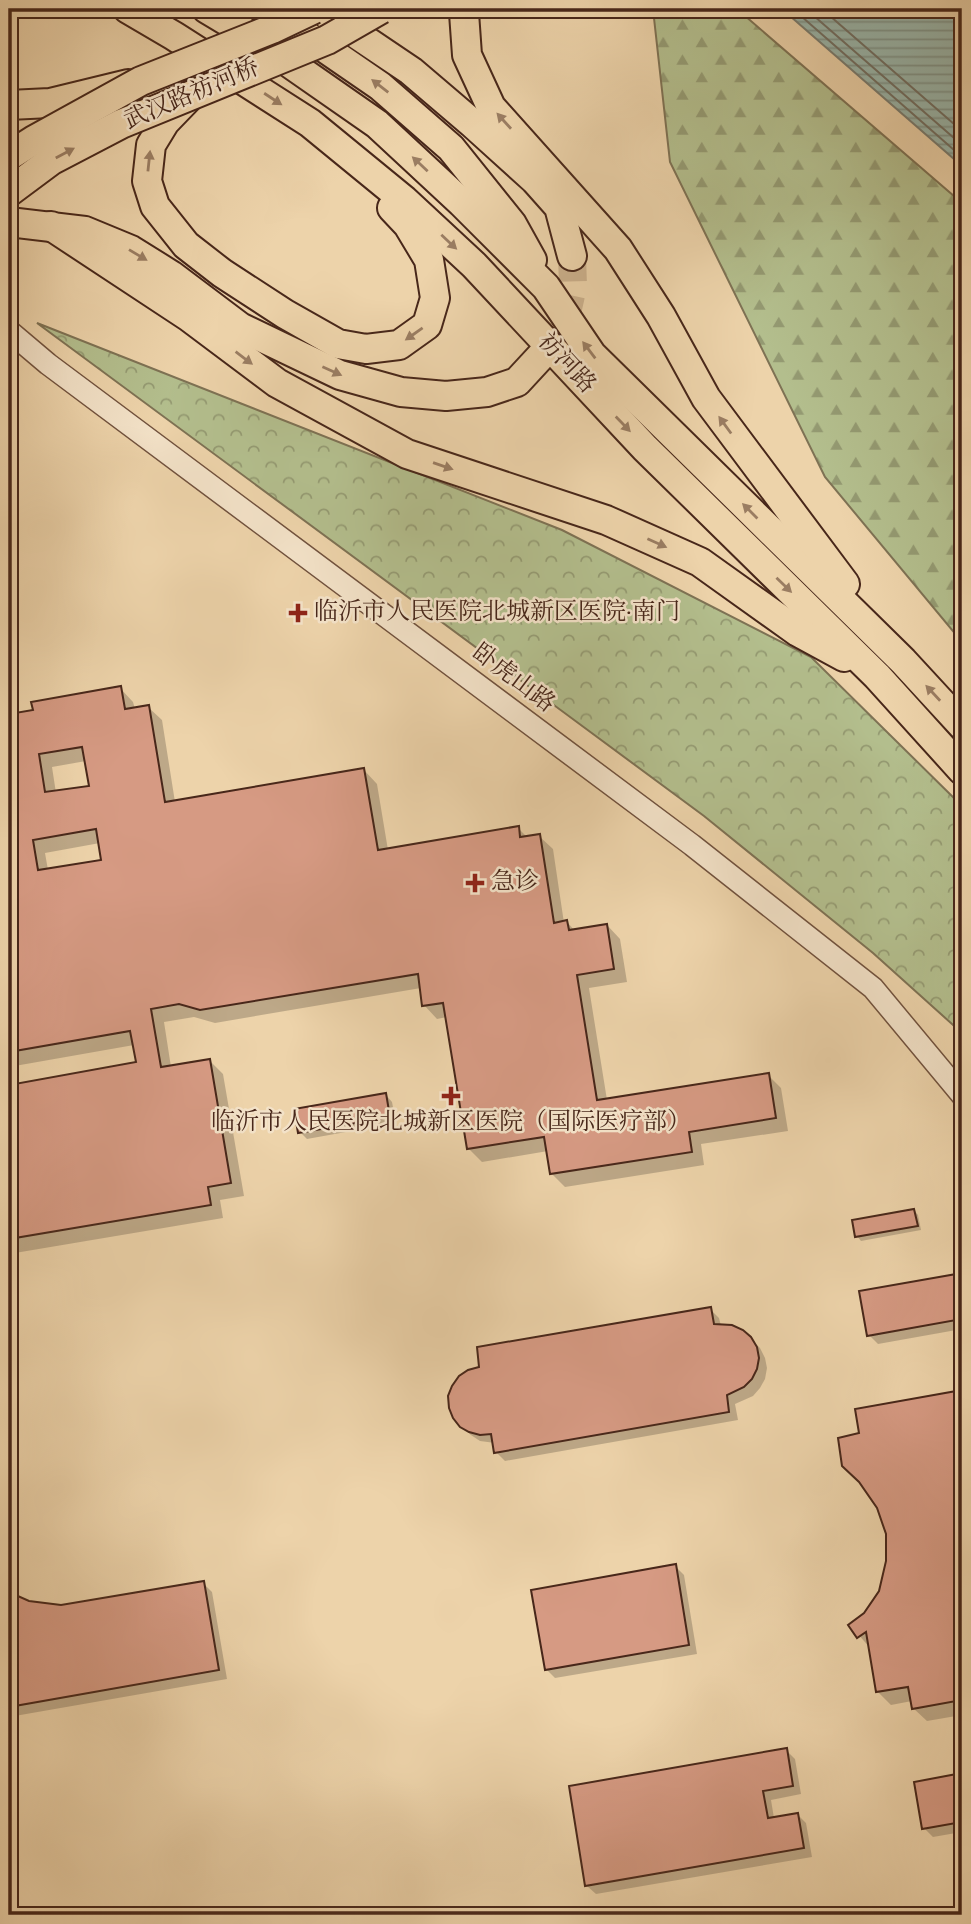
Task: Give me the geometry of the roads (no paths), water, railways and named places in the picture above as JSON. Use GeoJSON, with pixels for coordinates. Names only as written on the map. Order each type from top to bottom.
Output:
{"type":"FeatureCollection","features":[{"type":"Feature","properties":{"kind":"main road","name":"祊河路"},"geometry":{"type":"LineString","coordinates":[[128,9],[310,123],[404,200],[474,264],[645,448],[877,676],[962,770]]}},
{"type":"Feature","properties":{"kind":"main road","name":"祊河路"},"geometry":{"type":"LineString","coordinates":[[207,9],[242,30],[377,124],[462,203],[546,287],[592,355],[903,662],[962,725]]}},
{"type":"Feature","properties":{"kind":"main road"},"geometry":{"type":"LineString","coordinates":[[268,9],[380,86],[451,148],[512,224],[546,287]]}},
{"type":"Feature","properties":{"kind":"main road"},"geometry":{"type":"LineString","coordinates":[[317,9],[411,71],[535,180],[559,207],[572,256]]}},
{"type":"Feature","properties":{"kind":"main road","name":"武汉路祊河桥"},"geometry":{"type":"LineString","coordinates":[[9,156],[141,81],[317,9]]}},
{"type":"Feature","properties":{"kind":"main road","name":"武汉路祊河桥"},"geometry":{"type":"LineString","coordinates":[[9,192],[52,160],[121,124],[327,40],[381,9]]}},
{"type":"Feature","properties":{"kind":"main road"},"geometry":{"type":"LineString","coordinates":[[465,9],[467,55],[491,107],[618,249],[661,316],[706,398],[903,662]]}},
{"type":"Feature","properties":{"kind":"main road"},"geometry":{"type":"LineString","coordinates":[[9,105],[50,103],[141,81]]}},
{"type":"Feature","properties":{"kind":"main road"},"geometry":{"type":"LineString","coordinates":[[192,93],[165,122],[151,145],[147,181],[155,206],[186,245],[222,273],[338,344],[366,349],[399,345],[427,325],[435,298],[429,260],[408,225],[310,123]]}},
{"type":"Feature","properties":{"kind":"main road"},"geometry":{"type":"LineString","coordinates":[[9,222],[85,231],[131,250],[171,275],[240,327],[340,375],[401,392],[446,396],[487,392],[517,382],[541,356]]}},
{"type":"Feature","properties":{"kind":"main road"},"geometry":{"type":"LineString","coordinates":[[51,226],[190,317],[276,383],[407,454],[606,520],[700,562],[799,632],[877,676]]}},
{"type":"Feature","properties":{"kind":"street","name":"卧虎山路"},"geometry":{"type":"LineString","coordinates":[[9,331],[59,372],[692,845],[873,988],[962,1095]]}},
{"type":"Feature","properties":{"kind":"water"},"geometry":{"type":"Polygon","coordinates":[[[782,9],[962,9],[962,166],[782,9]]]}},
{"type":"Feature","properties":{"kind":"tunnel"},"geometry":{"type":"LineString","coordinates":[[541,356],[563,331],[573,286],[572,256]]}},
{"type":"Feature","properties":{"kind":"place","name":"临沂市人民医院北城新区医院·南门"},"geometry":{"type":"Point","coordinates":[298,613]}},
{"type":"Feature","properties":{"kind":"place","name":"急诊"},"geometry":{"type":"Point","coordinates":[475,883]}},
{"type":"Feature","properties":{"kind":"place","name":"临沂市人民医院北城新区医院（国际医疗部）"},"geometry":{"type":"Point","coordinates":[451,1096]}}]}
